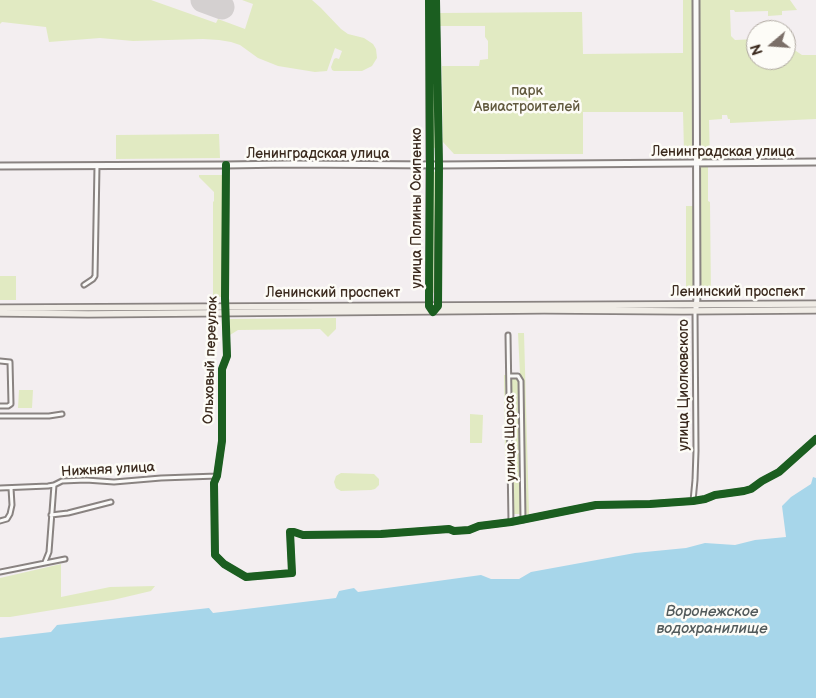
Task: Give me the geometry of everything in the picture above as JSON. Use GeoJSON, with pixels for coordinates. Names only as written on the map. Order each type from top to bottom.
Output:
{"type":"FeatureCollection","features":[{"type":"Feature","properties":{"kind":"main road","name":"улица Циолковского"},"geometry":{"type":"LineString","coordinates":[[695,311],[696,0]]}},
{"type":"Feature","properties":{"kind":"main road","name":"Ленинградская улица"},"geometry":{"type":"LineString","coordinates":[[0,166],[816,162]]}},
{"type":"Feature","properties":{"kind":"main road","name":"Ленинский проспект"},"geometry":{"type":"LineString","coordinates":[[0,313],[97,314],[226,309],[429,306],[816,304]]}},
{"type":"Feature","properties":{"kind":"main road","name":"Ленинский проспект"},"geometry":{"type":"LineString","coordinates":[[0,308],[433,312],[816,310]]}},
{"type":"Feature","properties":{"kind":"street","name":"улица Полины Осипенко"},"geometry":{"type":"LineString","coordinates":[[429,0],[429,306],[433,312]]}},
{"type":"Feature","properties":{"kind":"street","name":"улица Полины Осипенко"},"geometry":{"type":"LineString","coordinates":[[436,0],[439,165],[438,306]]}},
{"type":"Feature","properties":{"kind":"street"},"geometry":{"type":"LineString","coordinates":[[84,286],[95,276],[97,166]]}},
{"type":"Feature","properties":{"kind":"street","name":"Ольховый переулок"},"geometry":{"type":"LineString","coordinates":[[226,166],[227,356],[222,369],[222,441],[217,476],[214,483],[215,555],[224,564],[246,577],[292,573],[290,532],[303,535],[381,534],[450,529],[454,531],[511,522]]}},
{"type":"Feature","properties":{"kind":"street"},"geometry":{"type":"LineString","coordinates":[[433,312],[438,306]]}},
{"type":"Feature","properties":{"kind":"street","name":"улица Циолковского"},"geometry":{"type":"LineString","coordinates":[[694,500],[696,480],[695,311]]}},
{"type":"Feature","properties":{"kind":"street","name":"улица Щорса"},"geometry":{"type":"LineString","coordinates":[[508,335],[509,376],[518,376],[522,381],[523,520]]}},
{"type":"Feature","properties":{"kind":"street"},"geometry":{"type":"LineString","coordinates":[[0,362],[10,362],[11,404],[0,406]]}},
{"type":"Feature","properties":{"kind":"street"},"geometry":{"type":"LineString","coordinates":[[509,376],[511,522],[596,505],[650,504],[705,499],[715,495],[748,490],[779,472],[816,439]]}},
{"type":"Feature","properties":{"kind":"street"},"geometry":{"type":"LineString","coordinates":[[0,416],[49,416],[62,414]]}},
{"type":"Feature","properties":{"kind":"street","name":"Нижняя улица"},"geometry":{"type":"LineString","coordinates":[[0,488],[48,486],[62,481],[114,482],[217,476]]}},
{"type":"Feature","properties":{"kind":"street"},"geometry":{"type":"LineString","coordinates":[[46,562],[49,552],[54,485]]}},
{"type":"Feature","properties":{"kind":"street"},"geometry":{"type":"LineString","coordinates":[[0,521],[7,519],[10,514],[12,505],[11,488]]}},
{"type":"Feature","properties":{"kind":"street"},"geometry":{"type":"LineString","coordinates":[[51,514],[68,513],[111,502]]}},
{"type":"Feature","properties":{"kind":"street"},"geometry":{"type":"LineString","coordinates":[[0,572],[65,559]]}},
{"type":"Feature","properties":{"kind":"green space"},"geometry":{"type":"Polygon","coordinates":[[[0,0],[151,0],[216,23],[218,19],[245,29],[253,4],[242,0],[312,0],[341,29],[348,34],[364,38],[373,44],[376,49],[377,58],[372,66],[362,71],[334,71],[331,67],[334,59],[339,59],[342,51],[335,48],[327,71],[315,72],[278,66],[258,58],[240,45],[219,40],[133,41],[100,38],[49,42],[46,27],[2,22],[0,24],[0,0]]]}},
{"type":"Feature","properties":{"kind":"green space"},"geometry":{"type":"Polygon","coordinates":[[[430,0],[434,0],[435,148],[431,148],[430,0]]]}},
{"type":"Feature","properties":{"kind":"green space","name":"парк Авиастроителей"},"geometry":{"type":"Polygon","coordinates":[[[683,0],[692,0],[693,151],[684,151],[683,112],[583,112],[583,154],[454,154],[443,142],[442,66],[479,66],[480,60],[488,59],[488,41],[485,37],[485,26],[439,26],[439,13],[582,12],[583,54],[683,53],[683,0]]]}},
{"type":"Feature","properties":{"kind":"green space"},"geometry":{"type":"Polygon","coordinates":[[[698,0],[790,0],[797,10],[782,11],[782,15],[768,16],[768,11],[735,12],[730,10],[731,36],[735,40],[746,39],[746,70],[796,70],[796,51],[802,55],[816,55],[816,119],[730,123],[727,115],[722,115],[722,119],[709,120],[710,161],[701,161],[699,158],[698,0]]]}},
{"type":"Feature","properties":{"kind":"green space"},"geometry":{"type":"Polygon","coordinates":[[[219,134],[220,158],[116,159],[116,135],[219,134]]]}},
{"type":"Feature","properties":{"kind":"green space"},"geometry":{"type":"Polygon","coordinates":[[[699,166],[708,166],[711,296],[700,295],[699,166]]]}},
{"type":"Feature","properties":{"kind":"green space"},"geometry":{"type":"Polygon","coordinates":[[[432,171],[435,172],[436,292],[434,293],[431,292],[432,171]]]}},
{"type":"Feature","properties":{"kind":"green space"},"geometry":{"type":"Polygon","coordinates":[[[199,175],[224,175],[224,297],[213,297],[214,192],[199,175]]]}},
{"type":"Feature","properties":{"kind":"green space"},"geometry":{"type":"Polygon","coordinates":[[[686,206],[694,206],[695,297],[686,297],[686,206]]]}},
{"type":"Feature","properties":{"kind":"green space"},"geometry":{"type":"Polygon","coordinates":[[[0,276],[16,276],[16,300],[0,300],[0,276]]]}},
{"type":"Feature","properties":{"kind":"green space"},"geometry":{"type":"Polygon","coordinates":[[[336,318],[336,329],[328,337],[320,329],[238,330],[230,335],[230,319],[336,318]]]}},
{"type":"Feature","properties":{"kind":"green space"},"geometry":{"type":"Polygon","coordinates":[[[518,333],[524,333],[529,514],[509,514],[509,458],[505,458],[504,375],[520,374],[518,333]]]}},
{"type":"Feature","properties":{"kind":"green space"},"geometry":{"type":"Polygon","coordinates":[[[19,390],[33,390],[32,408],[18,408],[19,390]]]}},
{"type":"Feature","properties":{"kind":"green space"},"geometry":{"type":"Polygon","coordinates":[[[470,414],[483,415],[482,443],[470,443],[470,414]]]}},
{"type":"Feature","properties":{"kind":"green space"},"geometry":{"type":"Polygon","coordinates":[[[341,473],[374,474],[379,479],[379,485],[371,490],[341,491],[336,488],[334,482],[336,476],[341,473]]]}},
{"type":"Feature","properties":{"kind":"green space"},"geometry":{"type":"Polygon","coordinates":[[[61,564],[61,597],[110,587],[155,586],[151,591],[113,600],[0,617],[0,578],[61,564]]]}},
{"type":"Feature","properties":{"kind":"water","name":"Воронежское водохранилище"},"geometry":{"type":"Polygon","coordinates":[[[813,477],[816,478],[816,698],[0,698],[0,638],[51,632],[57,625],[209,608],[213,613],[336,598],[339,591],[354,588],[358,592],[481,575],[491,579],[519,579],[531,572],[635,553],[686,548],[705,543],[735,545],[755,540],[786,537],[782,506],[791,497],[811,484],[813,477]]]}},
{"type":"Feature","properties":{"kind":"runway"},"geometry":{"type":"LineString","coordinates":[[203,0],[222,7]]}},
{"type":"Feature","properties":{"kind":"cycle path"},"geometry":{"type":"LineString","coordinates":[[429,0],[429,306],[433,312],[438,306],[439,165],[436,0]]}},
{"type":"Feature","properties":{"kind":"cycle path"},"geometry":{"type":"LineString","coordinates":[[226,165],[225,298],[227,356],[222,369],[222,441],[217,476],[214,483],[215,555],[224,564],[246,577],[292,573],[290,532],[303,535],[381,534],[449,529],[454,531],[469,530],[479,526],[511,522],[596,505],[693,501],[715,495],[744,491],[751,489],[779,472],[816,439]]}}]}
